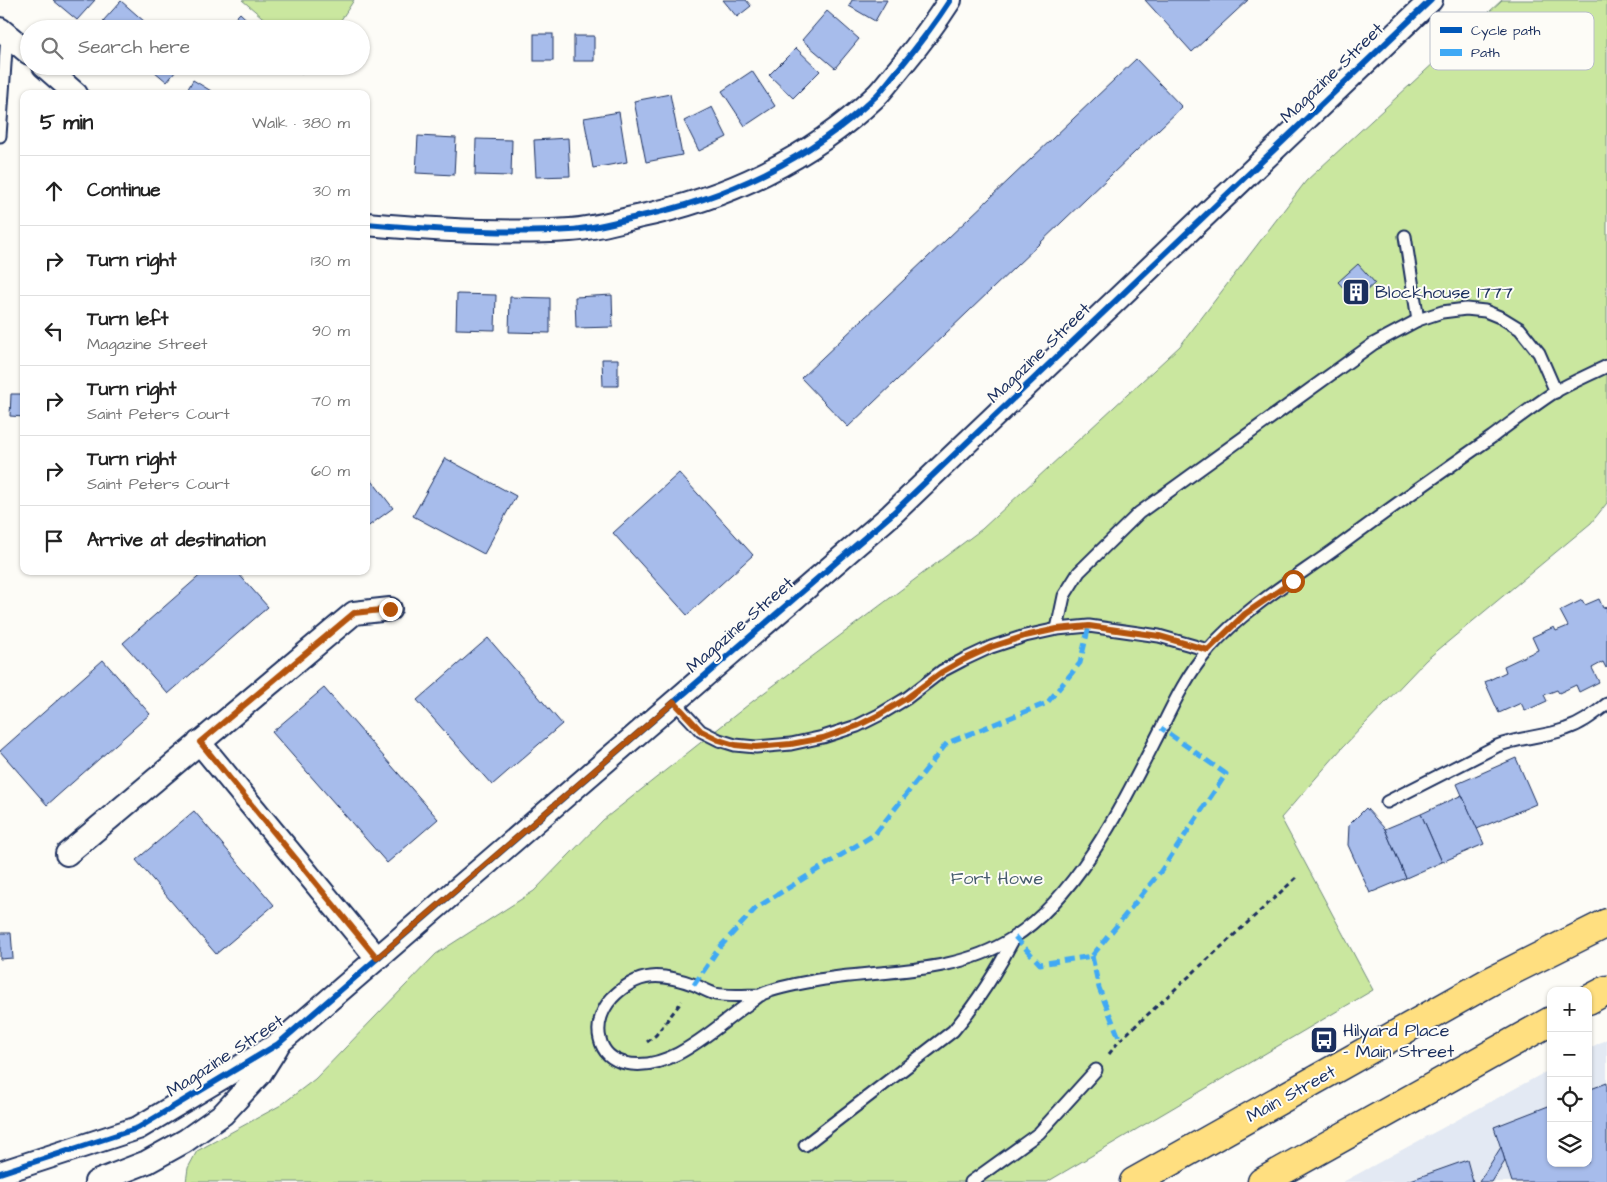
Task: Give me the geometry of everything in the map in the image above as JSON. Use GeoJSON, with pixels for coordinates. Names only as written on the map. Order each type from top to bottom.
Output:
{"type":"FeatureCollection","features":[{"type":"Feature","properties":{"kind":"main road"},"geometry":{"type":"LineString","coordinates":[[1490,981],[1607,912]]}},
{"type":"Feature","properties":{"kind":"main road","name":"Main Street"},"geometry":{"type":"LineString","coordinates":[[1134,1182],[1490,981],[1607,923]]}},
{"type":"Feature","properties":{"kind":"main road"},"geometry":{"type":"LineString","coordinates":[[1262,1182],[1547,1023]]}},
{"type":"Feature","properties":{"kind":"street"},"geometry":{"type":"LineString","coordinates":[[370,224],[492,231],[572,230],[664,212],[714,196],[761,176],[802,154],[840,127],[877,95],[932,29],[950,0]]}},
{"type":"Feature","properties":{"kind":"street","name":"Magazine Street"},"geometry":{"type":"LineString","coordinates":[[0,1174],[138,1128],[278,1044],[891,515],[1431,0]]}},
{"type":"Feature","properties":{"kind":"street"},"geometry":{"type":"LineString","coordinates":[[4,32],[20,45]]}},
{"type":"Feature","properties":{"kind":"street"},"geometry":{"type":"LineString","coordinates":[[54,75],[71,90]]}},
{"type":"Feature","properties":{"kind":"street"},"geometry":{"type":"LineString","coordinates":[[67,854],[354,613],[390,609]]}},
{"type":"Feature","properties":{"kind":"street"},"geometry":{"type":"LineString","coordinates":[[200,742],[377,958]]}},
{"type":"Feature","properties":{"kind":"street","name":"Magazine Street"},"geometry":{"type":"LineString","coordinates":[[96,1182],[147,1162],[185,1141],[223,1114],[260,1074],[278,1044]]}},
{"type":"Feature","properties":{"kind":"lane"},"geometry":{"type":"LineString","coordinates":[[0,136],[4,32]]}},
{"type":"Feature","properties":{"kind":"lane"},"geometry":{"type":"LineString","coordinates":[[1405,236],[1418,320]]}},
{"type":"Feature","properties":{"kind":"lane"},"geometry":{"type":"LineString","coordinates":[[1057,629],[1064,596],[1078,572],[1139,513],[1373,344],[1418,320],[1442,312],[1466,309],[1485,311],[1502,318],[1520,328],[1540,353],[1556,392]]}},
{"type":"Feature","properties":{"kind":"lane"},"geometry":{"type":"LineString","coordinates":[[761,995],[716,994],[673,978],[654,975],[636,980],[619,990],[607,1003],[599,1020],[600,1042],[611,1059],[631,1065],[648,1064],[668,1059],[690,1048],[761,995],[784,987],[821,980],[942,965],[996,948],[1015,937],[1039,917],[1066,889],[1103,838],[1175,699],[1208,650],[1245,614],[1418,488],[1556,392],[1607,366]]}},
{"type":"Feature","properties":{"kind":"lane"},"geometry":{"type":"LineString","coordinates":[[674,702],[701,731],[719,740],[735,745],[756,747],[791,744],[823,738],[857,726],[886,711],[942,672],[963,660],[991,647],[1025,636],[1057,629],[1089,626],[1159,636],[1208,650]]}},
{"type":"Feature","properties":{"kind":"lane"},"geometry":{"type":"LineString","coordinates":[[1387,802],[1501,744],[1575,726],[1607,704]]}},
{"type":"Feature","properties":{"kind":"lane"},"geometry":{"type":"LineString","coordinates":[[805,1146],[952,1031],[965,1016],[991,978],[1015,937]]}},
{"type":"Feature","properties":{"kind":"lane"},"geometry":{"type":"LineString","coordinates":[[971,1182],[1039,1133],[1096,1070]]}},
{"type":"Feature","properties":{"kind":"path"},"geometry":{"type":"LineString","coordinates":[[1096,1070],[1120,1040],[1296,878]]}},
{"type":"Feature","properties":{"kind":"path"},"geometry":{"type":"LineString","coordinates":[[620,1062],[656,1035],[694,985]]}},
{"type":"Feature","properties":{"kind":"shaded area"},"geometry":{"type":"Polygon","coordinates":[[[1607,1039],[1607,1182],[1343,1182],[1547,1071],[1547,1167],[1592,1167],[1592,1047],[1607,1039]]]}},
{"type":"Feature","properties":{"kind":"green space"},"geometry":{"type":"Polygon","coordinates":[[[242,0],[354,0],[341,20],[266,20],[242,0]]]}},
{"type":"Feature","properties":{"kind":"green space","name":"Fort Howe"},"geometry":{"type":"Polygon","coordinates":[[[1502,0],[1607,0],[1607,503],[1591,523],[1426,660],[1343,747],[1281,818],[1373,990],[1047,1182],[186,1182],[188,1168],[197,1151],[281,1105],[315,1079],[436,954],[534,891],[603,820],[753,701],[982,529],[1180,346],[1306,181],[1430,66],[1430,70],[1594,70],[1594,12],[1489,12],[1502,0]]]}},
{"type":"Feature","properties":{"kind":"building"},"geometry":{"type":"Polygon","coordinates":[[[53,0],[95,0],[77,20],[53,0]]]}},
{"type":"Feature","properties":{"kind":"building"},"geometry":{"type":"Polygon","coordinates":[[[723,0],[746,0],[751,6],[737,17],[723,0]]]}},
{"type":"Feature","properties":{"kind":"building"},"geometry":{"type":"Polygon","coordinates":[[[852,0],[887,0],[875,21],[849,6],[852,0]]]}},
{"type":"Feature","properties":{"kind":"building"},"geometry":{"type":"Polygon","coordinates":[[[1145,0],[1248,0],[1192,52],[1145,0]]]}},
{"type":"Feature","properties":{"kind":"building"},"geometry":{"type":"Polygon","coordinates":[[[121,1],[143,20],[104,20],[121,1]]]}},
{"type":"Feature","properties":{"kind":"building"},"geometry":{"type":"Polygon","coordinates":[[[827,11],[859,39],[835,68],[802,40],[827,11]]]}},
{"type":"Feature","properties":{"kind":"building"},"geometry":{"type":"Polygon","coordinates":[[[240,13],[247,20],[233,20],[240,13]]]}},
{"type":"Feature","properties":{"kind":"building"},"geometry":{"type":"Polygon","coordinates":[[[534,34],[553,34],[553,61],[534,61],[534,34]]]}},
{"type":"Feature","properties":{"kind":"building"},"geometry":{"type":"Polygon","coordinates":[[[574,36],[594,36],[594,61],[574,61],[574,36]]]}},
{"type":"Feature","properties":{"kind":"building"},"geometry":{"type":"Polygon","coordinates":[[[796,48],[820,71],[793,98],[769,75],[796,48]]]}},
{"type":"Feature","properties":{"kind":"building"},"geometry":{"type":"Polygon","coordinates":[[[1136,59],[1182,107],[848,427],[801,378],[1136,59]]]}},
{"type":"Feature","properties":{"kind":"building"},"geometry":{"type":"Polygon","coordinates":[[[752,71],[775,106],[745,126],[722,91],[752,71]]]}},
{"type":"Feature","properties":{"kind":"building"},"geometry":{"type":"Polygon","coordinates":[[[159,75],[173,75],[167,82],[159,75]]]}},
{"type":"Feature","properties":{"kind":"building"},"geometry":{"type":"Polygon","coordinates":[[[193,80],[209,90],[187,90],[193,80]]]}},
{"type":"Feature","properties":{"kind":"building"},"geometry":{"type":"Polygon","coordinates":[[[670,94],[682,155],[646,162],[634,101],[670,94]]]}},
{"type":"Feature","properties":{"kind":"building"},"geometry":{"type":"Polygon","coordinates":[[[712,107],[727,137],[699,151],[684,121],[712,107]]]}},
{"type":"Feature","properties":{"kind":"building"},"geometry":{"type":"Polygon","coordinates":[[[619,112],[627,162],[593,168],[584,118],[619,112]]]}},
{"type":"Feature","properties":{"kind":"building"},"geometry":{"type":"Polygon","coordinates":[[[418,136],[456,138],[454,175],[416,173],[418,136]]]}},
{"type":"Feature","properties":{"kind":"building"},"geometry":{"type":"Polygon","coordinates":[[[568,138],[570,176],[536,177],[534,140],[568,138]]]}},
{"type":"Feature","properties":{"kind":"building"},"geometry":{"type":"Polygon","coordinates":[[[476,139],[512,140],[511,176],[475,175],[476,139]]]}},
{"type":"Feature","properties":{"kind":"building","name":"Blockhouse 1777"},"geometry":{"type":"Polygon","coordinates":[[[1358,264],[1375,283],[1355,301],[1338,282],[1358,264]]]}},
{"type":"Feature","properties":{"kind":"building"},"geometry":{"type":"Polygon","coordinates":[[[457,294],[496,295],[495,330],[456,329],[457,294]]]}},
{"type":"Feature","properties":{"kind":"building"},"geometry":{"type":"Polygon","coordinates":[[[612,295],[613,327],[576,328],[575,297],[612,295]]]}},
{"type":"Feature","properties":{"kind":"building"},"geometry":{"type":"Polygon","coordinates":[[[510,297],[550,298],[550,333],[509,332],[510,297]]]}},
{"type":"Feature","properties":{"kind":"building"},"geometry":{"type":"Polygon","coordinates":[[[602,359],[618,359],[618,386],[603,386],[602,359]]]}},
{"type":"Feature","properties":{"kind":"building"},"geometry":{"type":"Polygon","coordinates":[[[11,394],[20,394],[20,417],[10,416],[11,394]]]}},
{"type":"Feature","properties":{"kind":"building"},"geometry":{"type":"Polygon","coordinates":[[[445,458],[516,496],[484,554],[413,516],[445,458]]]}},
{"type":"Feature","properties":{"kind":"building"},"geometry":{"type":"Polygon","coordinates":[[[679,473],[753,555],[687,615],[613,533],[679,473]]]}},
{"type":"Feature","properties":{"kind":"building"},"geometry":{"type":"Polygon","coordinates":[[[370,478],[393,508],[370,525],[370,478]]]}},
{"type":"Feature","properties":{"kind":"building"},"geometry":{"type":"Polygon","coordinates":[[[200,575],[240,575],[268,607],[168,694],[123,643],[200,575]]]}},
{"type":"Feature","properties":{"kind":"building"},"geometry":{"type":"Polygon","coordinates":[[[1599,599],[1603,608],[1607,607],[1607,667],[1603,662],[1592,668],[1599,682],[1579,692],[1576,685],[1559,693],[1557,690],[1544,695],[1547,701],[1525,711],[1521,703],[1499,713],[1485,682],[1506,672],[1504,666],[1538,650],[1532,637],[1554,627],[1556,631],[1568,626],[1560,611],[1582,600],[1585,605],[1599,599]]]}},
{"type":"Feature","properties":{"kind":"building"},"geometry":{"type":"Polygon","coordinates":[[[488,638],[562,724],[492,785],[417,700],[488,638]]]}},
{"type":"Feature","properties":{"kind":"building"},"geometry":{"type":"Polygon","coordinates":[[[103,660],[150,714],[47,805],[0,751],[103,660]]]}},
{"type":"Feature","properties":{"kind":"building"},"geometry":{"type":"Polygon","coordinates":[[[324,688],[438,819],[387,863],[272,732],[324,688]]]}},
{"type":"Feature","properties":{"kind":"building"},"geometry":{"type":"Polygon","coordinates":[[[1516,758],[1536,804],[1477,829],[1457,784],[1516,758]]]}},
{"type":"Feature","properties":{"kind":"building"},"geometry":{"type":"Polygon","coordinates":[[[1462,795],[1484,844],[1442,862],[1421,814],[1462,795]]]}},
{"type":"Feature","properties":{"kind":"building"},"geometry":{"type":"Polygon","coordinates":[[[1366,808],[1385,829],[1406,878],[1370,893],[1348,845],[1349,825],[1366,808]]]}},
{"type":"Feature","properties":{"kind":"building"},"geometry":{"type":"Polygon","coordinates":[[[194,811],[274,905],[216,954],[136,860],[194,811]]]}},
{"type":"Feature","properties":{"kind":"building"},"geometry":{"type":"Polygon","coordinates":[[[1421,814],[1442,862],[1406,878],[1385,829],[1421,814]]]}},
{"type":"Feature","properties":{"kind":"building"},"geometry":{"type":"Polygon","coordinates":[[[0,933],[11,933],[13,958],[0,959],[0,933]]]}},
{"type":"Feature","properties":{"kind":"building"},"geometry":{"type":"Polygon","coordinates":[[[1607,1083],[1607,1180],[1602,1182],[1512,1182],[1494,1127],[1547,1107],[1547,1167],[1592,1167],[1592,1089],[1607,1083]]]}},
{"type":"Feature","properties":{"kind":"building"},"geometry":{"type":"Polygon","coordinates":[[[1501,1147],[1505,1161],[1492,1182],[1479,1182],[1501,1147]]]}},
{"type":"Feature","properties":{"kind":"building"},"geometry":{"type":"Polygon","coordinates":[[[1467,1160],[1473,1182],[1405,1182],[1467,1160]]]}},
{"type":"Feature","properties":{"kind":"marked path"},"geometry":{"type":"LineString","coordinates":[[694,985],[719,948],[756,908],[875,834],[947,743],[1047,703],[1080,663],[1089,626]]}},
{"type":"Feature","properties":{"kind":"marked path"},"geometry":{"type":"LineString","coordinates":[[1015,937],[1040,964],[1092,956],[1161,871],[1226,774],[1161,728]]}},
{"type":"Feature","properties":{"kind":"marked path"},"geometry":{"type":"LineString","coordinates":[[1092,956],[1099,988],[1120,1040]]}},
{"type":"Feature","properties":{"kind":"cycle path"},"geometry":{"type":"LineString","coordinates":[[370,224],[442,230],[545,231],[578,229],[604,225],[703,199],[765,173],[795,157],[850,119],[885,86],[925,36],[950,0]]}},
{"type":"Feature","properties":{"kind":"cycle path"},"geometry":{"type":"LineString","coordinates":[[0,1173],[138,1128],[278,1044],[891,515],[1431,0]]}},
{"type":"Feature","properties":{"kind":"place","name":"Blockhouse 1777"},"geometry":{"type":"Point","coordinates":[1356,292]}},
{"type":"Feature","properties":{"kind":"place","name":"Hilyard Place - Main Street"},"geometry":{"type":"Point","coordinates":[1324,1040]}},
{"type":"Feature","properties":{"kind":"route"},"geometry":{"type":"LineString","coordinates":[[390,609],[354,613],[200,742],[377,958],[674,702],[701,731],[735,745],[756,747],[791,744],[823,738],[857,726],[879,715],[963,660],[991,647],[1025,636],[1057,629],[1089,626],[1159,636],[1208,650],[1245,614],[1293,581]]}}]}
